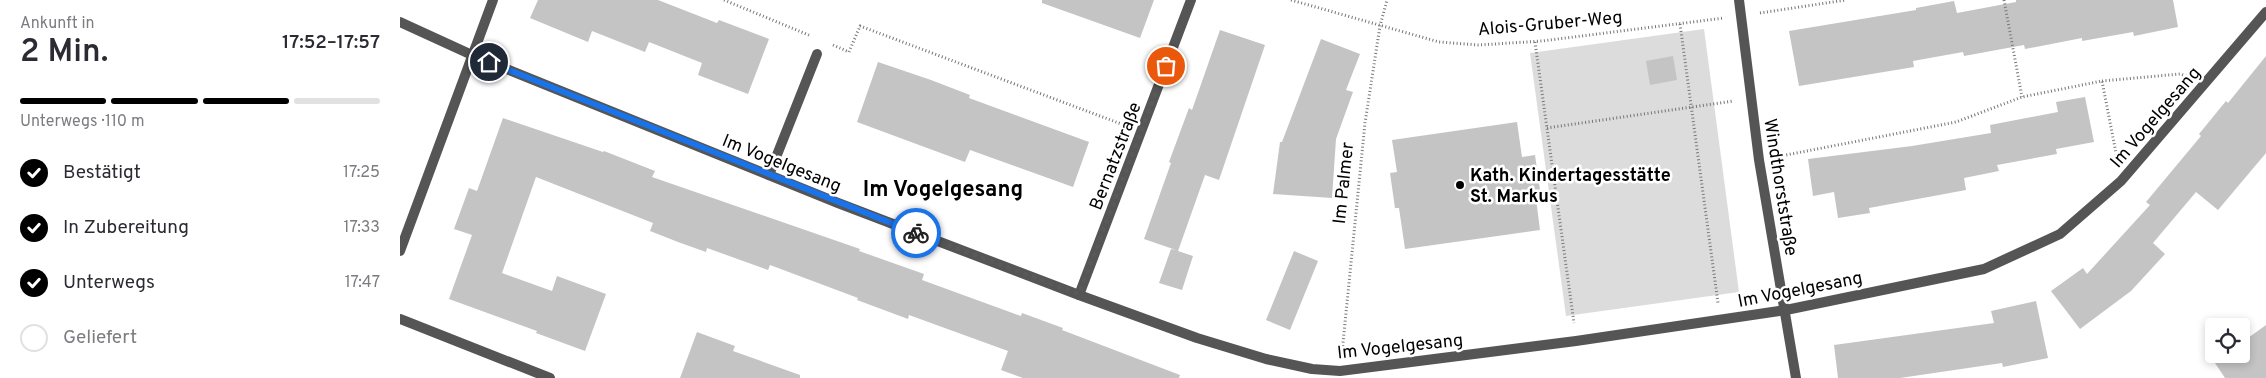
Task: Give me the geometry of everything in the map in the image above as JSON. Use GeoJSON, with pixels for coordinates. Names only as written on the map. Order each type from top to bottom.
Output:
{"type":"FeatureCollection","features":[{"type":"Feature","properties":{"kind":"street"},"geometry":{"type":"LineString","coordinates":[[400,251],[493,0]]}},
{"type":"Feature","properties":{"kind":"street","name":"Bernatzstraße"},"geometry":{"type":"LineString","coordinates":[[1079,294],[1191,0]]}},
{"type":"Feature","properties":{"kind":"street","name":"Windthorststraße"},"geometry":{"type":"LineString","coordinates":[[1739,0],[1759,160],[1786,310],[1796,378]]}},
{"type":"Feature","properties":{"kind":"street","name":"Im Vogelgesang"},"geometry":{"type":"LineString","coordinates":[[400,22],[472,55],[769,175],[1197,338],[1312,373],[1576,341],[1786,310],[1984,269],[2060,234],[2121,181],[2266,12]]}},
{"type":"Feature","properties":{"kind":"street"},"geometry":{"type":"LineString","coordinates":[[769,175],[817,54]]}},
{"type":"Feature","properties":{"kind":"street"},"geometry":{"type":"LineString","coordinates":[[400,319],[550,378]]}},
{"type":"Feature","properties":{"kind":"path"},"geometry":{"type":"LineString","coordinates":[[724,0],[815,37]]}},
{"type":"Feature","properties":{"kind":"path","name":"Alois-Gruber-Weg"},"geometry":{"type":"LineString","coordinates":[[1291,0],[1439,42],[1479,45],[1535,42],[1741,16],[1846,0]]}},
{"type":"Feature","properties":{"kind":"path","name":"Im Palmer"},"geometry":{"type":"LineString","coordinates":[[1340,371],[1366,123],[1380,26],[1387,0]]}},
{"type":"Feature","properties":{"kind":"path"},"geometry":{"type":"LineString","coordinates":[[2004,0],[2022,96]]}},
{"type":"Feature","properties":{"kind":"path"},"geometry":{"type":"LineString","coordinates":[[1680,24],[1720,320]]}},
{"type":"Feature","properties":{"kind":"path"},"geometry":{"type":"LineString","coordinates":[[832,45],[849,52],[860,26],[1142,131]]}},
{"type":"Feature","properties":{"kind":"path"},"geometry":{"type":"LineString","coordinates":[[1535,42],[1576,341]]}},
{"type":"Feature","properties":{"kind":"path"},"geometry":{"type":"LineString","coordinates":[[1759,160],[1956,122],[2022,96],[2102,81],[2180,74],[2206,84]]}},
{"type":"Feature","properties":{"kind":"path"},"geometry":{"type":"LineString","coordinates":[[2102,81],[2121,181]]}},
{"type":"Feature","properties":{"kind":"path"},"geometry":{"type":"LineString","coordinates":[[1547,128],[1751,99]]}},
{"type":"Feature","properties":{"kind":"shaded area"},"geometry":{"type":"Polygon","coordinates":[[[1704,29],[1739,292],[1566,316],[1530,53],[1704,29]]]}},
{"type":"Feature","properties":{"kind":"building"},"geometry":{"type":"Polygon","coordinates":[[[538,0],[658,0],[717,23],[719,20],[769,39],[748,94],[698,75],[702,63],[649,42],[645,52],[592,31],[588,42],[530,18],[538,0]]]}},
{"type":"Feature","properties":{"kind":"building"},"geometry":{"type":"Polygon","coordinates":[[[1042,0],[1154,0],[1140,38],[1042,3],[1042,0]]]}},
{"type":"Feature","properties":{"kind":"building"},"geometry":{"type":"Polygon","coordinates":[[[2016,0],[2173,0],[2178,27],[2134,36],[2133,32],[2082,41],[2082,38],[2025,49],[2024,45],[1964,56],[1963,52],[1913,61],[1914,67],[1799,86],[1789,31],[1916,10],[1916,8],[1954,1],[1957,13],[2016,2],[2016,0]]]}},
{"type":"Feature","properties":{"kind":"building"},"geometry":{"type":"Polygon","coordinates":[[[1220,30],[1265,45],[1219,180],[1205,175],[1178,251],[1193,256],[1182,290],[1159,283],[1171,249],[1176,250],[1144,239],[1171,163],[1169,162],[1189,108],[1192,110],[1220,30]]]}},
{"type":"Feature","properties":{"kind":"building"},"geometry":{"type":"Polygon","coordinates":[[[1321,39],[1360,54],[1346,90],[1353,92],[1336,139],[1332,198],[1273,194],[1280,142],[1282,142],[1321,39]]]}},
{"type":"Feature","properties":{"kind":"building"},"geometry":{"type":"Polygon","coordinates":[[[1673,56],[1677,80],[1650,85],[1646,61],[1673,56]]]}},
{"type":"Feature","properties":{"kind":"building"},"geometry":{"type":"Polygon","coordinates":[[[2266,56],[2266,153],[2218,210],[2196,192],[2153,243],[2165,254],[2131,291],[2080,329],[2051,291],[2083,268],[2087,274],[2150,205],[2146,202],[2201,136],[2199,134],[2226,101],[2228,103],[2266,56]]]}},
{"type":"Feature","properties":{"kind":"building"},"geometry":{"type":"Polygon","coordinates":[[[878,62],[931,80],[970,95],[969,98],[1089,142],[1073,187],[970,150],[965,162],[857,122],[878,62]]]}},
{"type":"Feature","properties":{"kind":"building"},"geometry":{"type":"Polygon","coordinates":[[[2085,97],[2094,142],[2056,149],[2057,154],[1997,165],[1999,171],[1964,178],[1966,190],[1869,208],[1870,213],[1838,218],[1834,192],[1813,196],[1808,159],[1912,146],[1991,133],[1990,125],[2058,112],[2056,102],[2085,97]]]}},
{"type":"Feature","properties":{"kind":"building"},"geometry":{"type":"Polygon","coordinates":[[[503,118],[604,151],[655,171],[652,177],[860,249],[859,251],[924,274],[922,280],[1021,316],[1022,313],[1063,328],[1062,330],[1180,375],[1179,378],[1023,378],[1001,370],[1008,351],[909,315],[908,319],[770,265],[768,270],[707,248],[706,252],[678,242],[650,231],[653,223],[536,177],[502,273],[552,291],[557,276],[606,294],[585,351],[536,333],[537,331],[449,299],[472,235],[454,229],[469,188],[477,191],[503,118]]]}},
{"type":"Feature","properties":{"kind":"building"},"geometry":{"type":"Polygon","coordinates":[[[1517,122],[1522,157],[1535,155],[1540,190],[1535,191],[1540,230],[1405,249],[1399,208],[1395,208],[1390,173],[1397,172],[1392,140],[1517,122]]]}},
{"type":"Feature","properties":{"kind":"building"},"geometry":{"type":"Polygon","coordinates":[[[1294,251],[1318,261],[1290,330],[1266,320],[1294,251]]]}},
{"type":"Feature","properties":{"kind":"building"},"geometry":{"type":"Polygon","coordinates":[[[2036,301],[2048,358],[2003,367],[2002,363],[1900,378],[1838,378],[1834,345],[1994,323],[1991,311],[2036,301]]]}},
{"type":"Feature","properties":{"kind":"building"},"geometry":{"type":"Polygon","coordinates":[[[2266,325],[2266,378],[2225,378],[2215,363],[2250,363],[2250,337],[2266,325]]]}},
{"type":"Feature","properties":{"kind":"building"},"geometry":{"type":"Polygon","coordinates":[[[697,332],[735,346],[733,351],[800,375],[800,378],[680,378],[697,332]]]}},
{"type":"Feature","properties":{"kind":"way so far"},"geometry":{"type":"LineString","coordinates":[[916,233],[1079,294],[1166,66]]}},
{"type":"Feature","properties":{"kind":"place","name":"Kath. Kindertagesstätte St. Markus"},"geometry":{"type":"Point","coordinates":[1460,185]}},
{"type":"Feature","properties":{"kind":"district","name":"Im Vogelgesang"},"geometry":{"type":"Point","coordinates":[943,188]}},
{"type":"Feature","properties":{"kind":"route"},"geometry":{"type":"LineString","coordinates":[[489,62],[916,233]]}}]}
